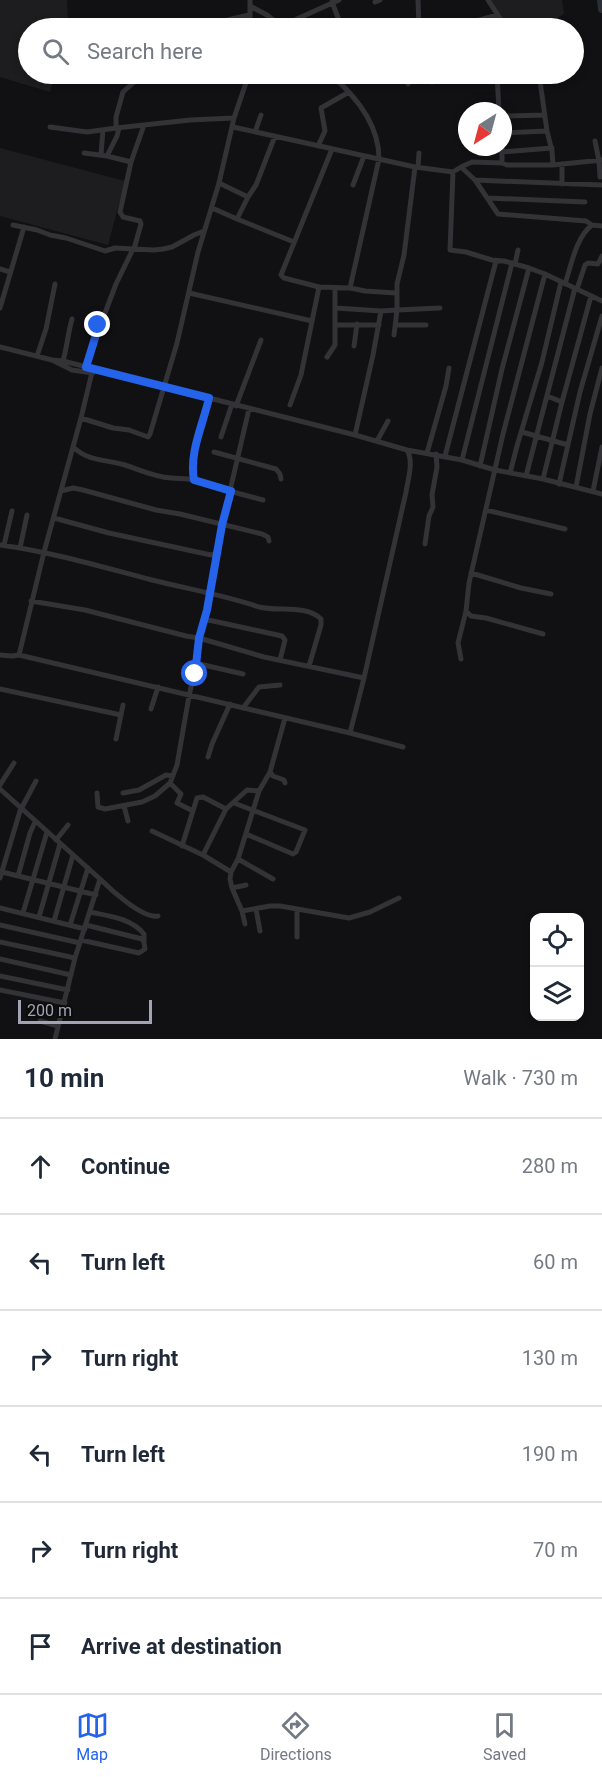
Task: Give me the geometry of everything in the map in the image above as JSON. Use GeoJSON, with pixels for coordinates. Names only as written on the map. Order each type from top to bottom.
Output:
{"type":"FeatureCollection","features":[{"type":"Feature","properties":{"kind":"street"},"geometry":{"type":"LineString","coordinates":[[299,18],[339,0]]}},
{"type":"Feature","properties":{"kind":"street"},"geometry":{"type":"LineString","coordinates":[[418,0],[419,18]]}},
{"type":"Feature","properties":{"kind":"street"},"geometry":{"type":"LineString","coordinates":[[488,0],[499,16],[491,18]]}},
{"type":"Feature","properties":{"kind":"street"},"geometry":{"type":"LineString","coordinates":[[332,2],[338,18]]}},
{"type":"Feature","properties":{"kind":"street"},"geometry":{"type":"LineString","coordinates":[[250,3],[271,18]]}},
{"type":"Feature","properties":{"kind":"street"},"geometry":{"type":"LineString","coordinates":[[249,18],[250,3]]}},
{"type":"Feature","properties":{"kind":"street"},"geometry":{"type":"LineString","coordinates":[[236,18],[249,15]]}},
{"type":"Feature","properties":{"kind":"street"},"geometry":{"type":"LineString","coordinates":[[104,155],[115,140],[116,117],[123,92],[132,84]]}},
{"type":"Feature","properties":{"kind":"street"},"geometry":{"type":"LineString","coordinates":[[81,418],[148,437],[152,430],[177,343],[234,118],[246,84]]}},
{"type":"Feature","properties":{"kind":"street"},"geometry":{"type":"LineString","coordinates":[[341,84],[374,128],[379,159],[350,288]]}},
{"type":"Feature","properties":{"kind":"street"},"geometry":{"type":"LineString","coordinates":[[498,84],[499,102]]}},
{"type":"Feature","properties":{"kind":"street"},"geometry":{"type":"LineString","coordinates":[[540,84],[553,165]]}},
{"type":"Feature","properties":{"kind":"street"},"geometry":{"type":"LineString","coordinates":[[318,146],[325,131],[321,108],[349,92]]}},
{"type":"Feature","properties":{"kind":"street"},"geometry":{"type":"LineString","coordinates":[[255,132],[261,115]]}},
{"type":"Feature","properties":{"kind":"street"},"geometry":{"type":"LineString","coordinates":[[512,116],[545,115]]}},
{"type":"Feature","properties":{"kind":"street"},"geometry":{"type":"LineString","coordinates":[[50,127],[87,132],[234,118]]}},
{"type":"Feature","properties":{"kind":"street"},"geometry":{"type":"LineString","coordinates":[[86,367],[98,325],[134,249],[141,224],[140,221],[123,217],[120,212],[131,162],[144,125]]}},
{"type":"Feature","properties":{"kind":"street"},"geometry":{"type":"LineString","coordinates":[[233,127],[417,167],[453,172],[472,162],[553,165],[601,161]]}},
{"type":"Feature","properties":{"kind":"street"},"geometry":{"type":"LineString","coordinates":[[104,130],[104,155]]}},
{"type":"Feature","properties":{"kind":"street"},"geometry":{"type":"LineString","coordinates":[[512,132],[547,130]]}},
{"type":"Feature","properties":{"kind":"street"},"geometry":{"type":"LineString","coordinates":[[237,219],[256,185],[275,136]]}},
{"type":"Feature","properties":{"kind":"street"},"geometry":{"type":"LineString","coordinates":[[595,141],[601,161],[600,177]]}},
{"type":"Feature","properties":{"kind":"street"},"geometry":{"type":"LineString","coordinates":[[512,149],[552,148]]}},
{"type":"Feature","properties":{"kind":"street"},"geometry":{"type":"LineString","coordinates":[[332,149],[281,275],[284,278],[319,287],[396,293]]}},
{"type":"Feature","properties":{"kind":"street"},"geometry":{"type":"LineString","coordinates":[[84,153],[131,162]]}},
{"type":"Feature","properties":{"kind":"street"},"geometry":{"type":"LineString","coordinates":[[394,335],[396,293],[419,153]]}},
{"type":"Feature","properties":{"kind":"street"},"geometry":{"type":"LineString","coordinates":[[354,184],[364,156]]}},
{"type":"Feature","properties":{"kind":"street"},"geometry":{"type":"LineString","coordinates":[[502,156],[502,163]]}},
{"type":"Feature","properties":{"kind":"street"},"geometry":{"type":"LineString","coordinates":[[562,164],[562,184]]}},
{"type":"Feature","properties":{"kind":"street"},"geometry":{"type":"LineString","coordinates":[[461,167],[475,180],[496,213],[500,215],[586,221],[592,225],[602,226]]}},
{"type":"Feature","properties":{"kind":"street"},"geometry":{"type":"LineString","coordinates":[[453,172],[449,249],[529,268],[602,301]]}},
{"type":"Feature","properties":{"kind":"street"},"geometry":{"type":"LineString","coordinates":[[475,180],[602,185]]}},
{"type":"Feature","properties":{"kind":"street"},"geometry":{"type":"LineString","coordinates":[[219,183],[248,197]]}},
{"type":"Feature","properties":{"kind":"street"},"geometry":{"type":"LineString","coordinates":[[488,198],[585,202]]}},
{"type":"Feature","properties":{"kind":"street"},"geometry":{"type":"LineString","coordinates":[[212,208],[294,242]]}},
{"type":"Feature","properties":{"kind":"street"},"geometry":{"type":"LineString","coordinates":[[13,225],[105,250],[113,248],[154,250],[172,247],[204,231]]}},
{"type":"Feature","properties":{"kind":"street"},"geometry":{"type":"LineString","coordinates":[[510,473],[563,283],[580,239],[592,225]]}},
{"type":"Feature","properties":{"kind":"street"},"geometry":{"type":"LineString","coordinates":[[0,308],[24,228]]}},
{"type":"Feature","properties":{"kind":"street"},"geometry":{"type":"LineString","coordinates":[[462,460],[518,250]]}},
{"type":"Feature","properties":{"kind":"street"},"geometry":{"type":"LineString","coordinates":[[526,476],[576,289],[585,265],[598,264],[602,256]]}},
{"type":"Feature","properties":{"kind":"street"},"geometry":{"type":"LineString","coordinates":[[445,456],[496,261]]}},
{"type":"Feature","properties":{"kind":"street"},"geometry":{"type":"LineString","coordinates":[[480,466],[502,369],[529,268]]}},
{"type":"Feature","properties":{"kind":"street"},"geometry":{"type":"LineString","coordinates":[[0,269],[10,272]]}},
{"type":"Feature","properties":{"kind":"street"},"geometry":{"type":"LineString","coordinates":[[460,658],[458,643],[466,611],[471,573],[503,434],[545,274]]}},
{"type":"Feature","properties":{"kind":"street"},"geometry":{"type":"LineString","coordinates":[[37,356],[46,329],[55,284]]}},
{"type":"Feature","properties":{"kind":"street"},"geometry":{"type":"LineString","coordinates":[[290,405],[301,375],[319,287]]}},
{"type":"Feature","properties":{"kind":"street"},"geometry":{"type":"LineString","coordinates":[[327,357],[335,345],[335,288]]}},
{"type":"Feature","properties":{"kind":"street"},"geometry":{"type":"LineString","coordinates":[[189,293],[312,321]]}},
{"type":"Feature","properties":{"kind":"street"},"geometry":{"type":"LineString","coordinates":[[543,479],[591,296]]}},
{"type":"Feature","properties":{"kind":"street"},"geometry":{"type":"LineString","coordinates":[[336,308],[381,310],[440,308]]}},
{"type":"Feature","properties":{"kind":"street"},"geometry":{"type":"LineString","coordinates":[[355,435],[381,310]]}},
{"type":"Feature","properties":{"kind":"street"},"geometry":{"type":"LineString","coordinates":[[559,484],[586,370],[602,316]]}},
{"type":"Feature","properties":{"kind":"street"},"geometry":{"type":"LineString","coordinates":[[63,361],[72,319]]}},
{"type":"Feature","properties":{"kind":"street"},"geometry":{"type":"LineString","coordinates":[[354,346],[357,324]]}},
{"type":"Feature","properties":{"kind":"street"},"geometry":{"type":"LineString","coordinates":[[336,325],[379,325]]}},
{"type":"Feature","properties":{"kind":"street"},"geometry":{"type":"LineString","coordinates":[[396,325],[426,325]]}},
{"type":"Feature","properties":{"kind":"street"},"geometry":{"type":"LineString","coordinates":[[221,437],[261,340]]}},
{"type":"Feature","properties":{"kind":"street"},"geometry":{"type":"LineString","coordinates":[[547,341],[561,345]]}},
{"type":"Feature","properties":{"kind":"street"},"geometry":{"type":"LineString","coordinates":[[0,346],[86,367],[94,371]]}},
{"type":"Feature","properties":{"kind":"street"},"geometry":{"type":"LineString","coordinates":[[52,360],[72,370],[94,371],[163,387],[355,435],[410,452],[436,454],[495,471],[543,479],[602,494]]}},
{"type":"Feature","properties":{"kind":"street"},"geometry":{"type":"LineString","coordinates":[[427,453],[449,368]]}},
{"type":"Feature","properties":{"kind":"street"},"geometry":{"type":"LineString","coordinates":[[576,487],[590,414],[602,368]]}},
{"type":"Feature","properties":{"kind":"street"},"geometry":{"type":"LineString","coordinates":[[18,655],[94,371]]}},
{"type":"Feature","properties":{"kind":"street"},"geometry":{"type":"LineString","coordinates":[[547,396],[562,402]]}},
{"type":"Feature","properties":{"kind":"street"},"geometry":{"type":"LineString","coordinates":[[194,480],[192,466],[194,453],[209,398]]}},
{"type":"Feature","properties":{"kind":"street"},"geometry":{"type":"LineString","coordinates":[[97,793],[99,808],[124,806],[151,798],[170,783],[173,776],[180,756],[199,638],[215,562],[214,554],[249,409]]}},
{"type":"Feature","properties":{"kind":"street"},"geometry":{"type":"LineString","coordinates":[[377,441],[388,421]]}},
{"type":"Feature","properties":{"kind":"street"},"geometry":{"type":"LineString","coordinates":[[522,432],[568,445]]}},
{"type":"Feature","properties":{"kind":"street"},"geometry":{"type":"LineString","coordinates":[[73,447],[89,458],[124,465],[166,478],[194,480],[263,500]]}},
{"type":"Feature","properties":{"kind":"street"},"geometry":{"type":"LineString","coordinates":[[593,491],[602,447]]}},
{"type":"Feature","properties":{"kind":"street"},"geometry":{"type":"LineString","coordinates":[[214,452],[276,469],[281,479]]}},
{"type":"Feature","properties":{"kind":"street"},"geometry":{"type":"LineString","coordinates":[[350,733],[410,471],[410,452]]}},
{"type":"Feature","properties":{"kind":"street"},"geometry":{"type":"LineString","coordinates":[[425,544],[437,467],[436,454]]}},
{"type":"Feature","properties":{"kind":"street"},"geometry":{"type":"LineString","coordinates":[[61,491],[73,488],[83,490],[156,510],[262,534],[268,537],[269,541]]}},
{"type":"Feature","properties":{"kind":"street"},"geometry":{"type":"LineString","coordinates":[[486,510],[565,529]]}},
{"type":"Feature","properties":{"kind":"street"},"geometry":{"type":"LineString","coordinates":[[12,511],[2,545],[44,552],[267,609],[299,611],[317,615],[321,619],[321,625],[309,666]]}},
{"type":"Feature","properties":{"kind":"street"},"geometry":{"type":"LineString","coordinates":[[20,548],[27,514]]}},
{"type":"Feature","properties":{"kind":"street"},"geometry":{"type":"LineString","coordinates":[[54,518],[109,533],[214,554]]}},
{"type":"Feature","properties":{"kind":"street"},"geometry":{"type":"LineString","coordinates":[[471,573],[521,588],[551,594]]}},
{"type":"Feature","properties":{"kind":"street"},"geometry":{"type":"LineString","coordinates":[[31,600],[85,610],[199,638],[264,657],[364,678]]}},
{"type":"Feature","properties":{"kind":"street"},"geometry":{"type":"LineString","coordinates":[[466,611],[471,616],[543,634]]}},
{"type":"Feature","properties":{"kind":"street"},"geometry":{"type":"LineString","coordinates":[[204,619],[283,636],[285,640],[280,660]]}},
{"type":"Feature","properties":{"kind":"street"},"geometry":{"type":"LineString","coordinates":[[0,655],[18,655],[403,747]]}},
{"type":"Feature","properties":{"kind":"street"},"geometry":{"type":"LineString","coordinates":[[195,663],[243,674]]}},
{"type":"Feature","properties":{"kind":"street"},"geometry":{"type":"LineString","coordinates":[[243,708],[258,688],[280,685]]}},
{"type":"Feature","properties":{"kind":"street"},"geometry":{"type":"LineString","coordinates":[[151,709],[158,687]]}},
{"type":"Feature","properties":{"kind":"street"},"geometry":{"type":"LineString","coordinates":[[0,689],[121,715]]}},
{"type":"Feature","properties":{"kind":"street"},"geometry":{"type":"LineString","coordinates":[[208,757],[230,704]]}},
{"type":"Feature","properties":{"kind":"street"},"geometry":{"type":"LineString","coordinates":[[116,739],[123,705]]}},
{"type":"Feature","properties":{"kind":"street"},"geometry":{"type":"LineString","coordinates":[[245,924],[232,888],[231,872],[238,859],[259,791],[270,772],[285,718]]}},
{"type":"Feature","properties":{"kind":"street"},"geometry":{"type":"LineString","coordinates":[[14,763],[0,787],[35,822],[112,891],[151,916],[158,916]]}},
{"type":"Feature","properties":{"kind":"street"},"geometry":{"type":"LineString","coordinates":[[270,772],[273,776],[284,780],[285,783]]}},
{"type":"Feature","properties":{"kind":"street"},"geometry":{"type":"LineString","coordinates":[[123,793],[139,790],[165,775],[173,776]]}},
{"type":"Feature","properties":{"kind":"street"},"geometry":{"type":"LineString","coordinates":[[36,781],[21,808],[1,871],[96,895]]}},
{"type":"Feature","properties":{"kind":"street"},"geometry":{"type":"LineString","coordinates":[[170,783],[181,794],[177,803],[193,811]]}},
{"type":"Feature","properties":{"kind":"street"},"geometry":{"type":"LineString","coordinates":[[203,855],[226,809],[247,790],[259,791]]}},
{"type":"Feature","properties":{"kind":"street"},"geometry":{"type":"LineString","coordinates":[[182,846],[196,799],[199,796],[226,809]]}},
{"type":"Feature","properties":{"kind":"street"},"geometry":{"type":"LineString","coordinates":[[234,803],[305,830],[293,854],[246,834]]}},
{"type":"Feature","properties":{"kind":"street"},"geometry":{"type":"LineString","coordinates":[[124,806],[128,821]]}},
{"type":"Feature","properties":{"kind":"street"},"geometry":{"type":"LineString","coordinates":[[18,876],[31,828],[35,822]]}},
{"type":"Feature","properties":{"kind":"street"},"geometry":{"type":"LineString","coordinates":[[39,917],[58,842],[68,825]]}},
{"type":"Feature","properties":{"kind":"street"},"geometry":{"type":"LineString","coordinates":[[153,831],[203,855],[231,872]]}},
{"type":"Feature","properties":{"kind":"street"},"geometry":{"type":"LineString","coordinates":[[23,913],[47,832]]}},
{"type":"Feature","properties":{"kind":"street"},"geometry":{"type":"LineString","coordinates":[[54,921],[73,855]]}},
{"type":"Feature","properties":{"kind":"street"},"geometry":{"type":"LineString","coordinates":[[238,859],[273,879]]}},
{"type":"Feature","properties":{"kind":"street"},"geometry":{"type":"LineString","coordinates":[[70,925],[88,868]]}},
{"type":"Feature","properties":{"kind":"street"},"geometry":{"type":"LineString","coordinates":[[55,1039],[75,958],[100,879]]}},
{"type":"Feature","properties":{"kind":"street"},"geometry":{"type":"LineString","coordinates":[[232,888],[246,885]]}},
{"type":"Feature","properties":{"kind":"street"},"geometry":{"type":"LineString","coordinates":[[242,911],[280,906],[349,918],[370,912],[399,898]]}},
{"type":"Feature","properties":{"kind":"street"},"geometry":{"type":"LineString","coordinates":[[0,908],[142,939],[144,942]]}},
{"type":"Feature","properties":{"kind":"street"},"geometry":{"type":"LineString","coordinates":[[256,909],[260,931]]}},
{"type":"Feature","properties":{"kind":"street"},"geometry":{"type":"LineString","coordinates":[[297,909],[297,937]]}},
{"type":"Feature","properties":{"kind":"street"},"geometry":{"type":"LineString","coordinates":[[0,925],[139,953],[145,949],[145,938],[142,931],[127,921],[90,912]]}},
{"type":"Feature","properties":{"kind":"street"},"geometry":{"type":"LineString","coordinates":[[0,942],[75,958]]}},
{"type":"Feature","properties":{"kind":"street"},"geometry":{"type":"LineString","coordinates":[[0,958],[71,975]]}},
{"type":"Feature","properties":{"kind":"street"},"geometry":{"type":"LineString","coordinates":[[0,976],[68,990]]}},
{"type":"Feature","properties":{"kind":"street"},"geometry":{"type":"LineString","coordinates":[[0,990],[65,1003]]}},
{"type":"Feature","properties":{"kind":"street"},"geometry":{"type":"LineString","coordinates":[[40,1021],[58,1026]]}},
{"type":"Feature","properties":{"kind":"shaded area"},"geometry":{"type":"Polygon","coordinates":[[[0,0],[67,0],[68,18],[18,18],[18,82],[0,77],[0,0]]]}},
{"type":"Feature","properties":{"kind":"shaded area"},"geometry":{"type":"Polygon","coordinates":[[[491,0],[562,0],[564,14],[558,18],[503,18],[491,0]]]}},
{"type":"Feature","properties":{"kind":"shaded area"},"geometry":{"type":"Polygon","coordinates":[[[23,84],[52,84],[50,92],[23,84]]]}},
{"type":"Feature","properties":{"kind":"shaded area"},"geometry":{"type":"Polygon","coordinates":[[[0,148],[125,181],[108,245],[0,216],[0,148]]]}},
{"type":"Feature","properties":{"kind":"waterway"},"geometry":{"type":"LineString","coordinates":[[601,0],[602,9]]}},
{"type":"Feature","properties":{"kind":"route"},"geometry":{"type":"LineString","coordinates":[[98,325],[86,367],[209,398],[194,453],[192,466],[194,480],[231,491],[195,658],[195,674]]}}]}
